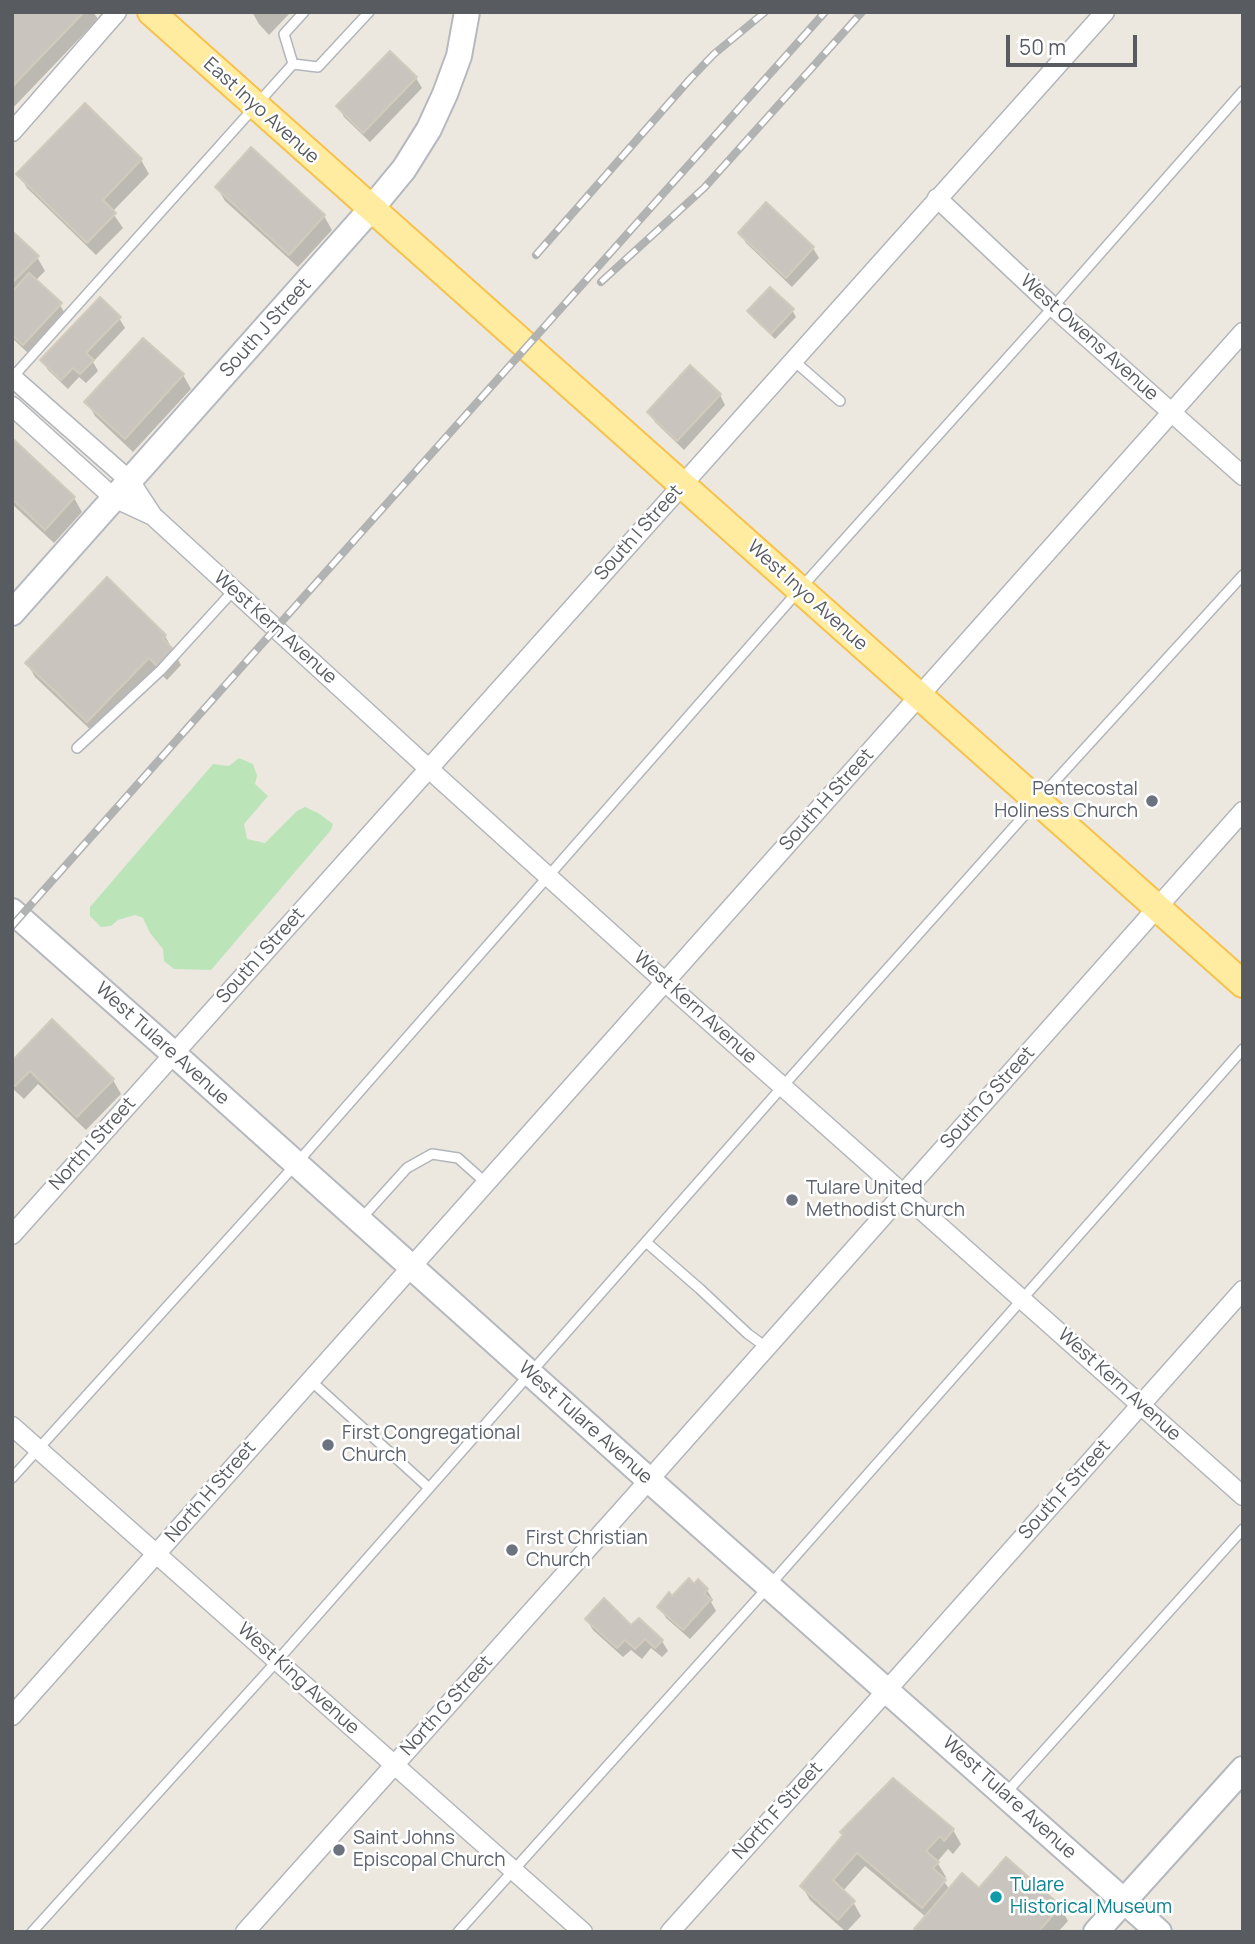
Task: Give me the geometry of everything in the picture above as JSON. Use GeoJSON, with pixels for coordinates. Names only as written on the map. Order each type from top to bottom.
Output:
{"type":"FeatureCollection","features":[{"type":"Feature","properties":{"kind":"main road","name":"East Inyo Avenue"},"geometry":{"type":"LineString","coordinates":[[151,12],[371,209]]}},
{"type":"Feature","properties":{"kind":"main road","name":"South J Street"},"geometry":{"type":"LineString","coordinates":[[12,613],[404,169],[429,129],[458,56],[467,12]]}},
{"type":"Feature","properties":{"kind":"main road","name":"West Inyo Avenue"},"geometry":{"type":"LineString","coordinates":[[371,209],[1243,984]]}},
{"type":"Feature","properties":{"kind":"main road","name":"West Tulare Avenue"},"geometry":{"type":"LineString","coordinates":[[12,911],[1159,1932]]}},
{"type":"Feature","properties":{"kind":"main road"},"geometry":{"type":"LineString","coordinates":[[1096,1932],[1243,1769]]}},
{"type":"Feature","properties":{"kind":"street"},"geometry":{"type":"LineString","coordinates":[[12,132],[117,12]]}},
{"type":"Feature","properties":{"kind":"street","name":"South I Street"},"geometry":{"type":"LineString","coordinates":[[174,1054],[1105,12]]}},
{"type":"Feature","properties":{"kind":"street","name":"West Owens Avenue"},"geometry":{"type":"LineString","coordinates":[[937,198],[1053,307],[1243,476]]}},
{"type":"Feature","properties":{"kind":"street","name":"South H Street"},"geometry":{"type":"LineString","coordinates":[[411,1268],[1243,332]]}},
{"type":"Feature","properties":{"kind":"street"},"geometry":{"type":"LineString","coordinates":[[12,377],[122,489]]}},
{"type":"Feature","properties":{"kind":"street"},"geometry":{"type":"LineString","coordinates":[[12,406],[122,489]]}},
{"type":"Feature","properties":{"kind":"street","name":"West Kern Avenue"},"geometry":{"type":"LineString","coordinates":[[122,489],[665,982],[1243,1496]]}},
{"type":"Feature","properties":{"kind":"street","name":"South G Street"},"geometry":{"type":"LineString","coordinates":[[649,1480],[1243,811]]}},
{"type":"Feature","properties":{"kind":"street","name":"North I Street"},"geometry":{"type":"LineString","coordinates":[[12,1235],[174,1054]]}},
{"type":"Feature","properties":{"kind":"street","name":"North H Street"},"geometry":{"type":"LineString","coordinates":[[12,1716],[411,1268]]}},
{"type":"Feature","properties":{"kind":"street","name":"South F Street"},"geometry":{"type":"LineString","coordinates":[[887,1690],[1243,1290]]}},
{"type":"Feature","properties":{"kind":"street","name":"West King Avenue"},"geometry":{"type":"LineString","coordinates":[[12,1426],[583,1932]]}},
{"type":"Feature","properties":{"kind":"street","name":"North G Street"},"geometry":{"type":"LineString","coordinates":[[245,1932],[649,1480]]}},
{"type":"Feature","properties":{"kind":"street","name":"North F Street"},"geometry":{"type":"LineString","coordinates":[[670,1932],[887,1690]]}},
{"type":"Feature","properties":{"kind":"lane"},"geometry":{"type":"LineString","coordinates":[[293,64],[284,34],[304,12]]}},
{"type":"Feature","properties":{"kind":"lane"},"geometry":{"type":"LineString","coordinates":[[293,64],[318,67],[369,12]]}},
{"type":"Feature","properties":{"kind":"lane"},"geometry":{"type":"LineString","coordinates":[[12,377],[293,64]]}},
{"type":"Feature","properties":{"kind":"lane"},"geometry":{"type":"LineString","coordinates":[[12,1478],[296,1164],[800,589],[1243,91]]}},
{"type":"Feature","properties":{"kind":"lane"},"geometry":{"type":"LineString","coordinates":[[793,360],[840,401]]}},
{"type":"Feature","properties":{"kind":"lane"},"geometry":{"type":"LineString","coordinates":[[32,1932],[277,1661],[1037,801],[1243,575]]}},
{"type":"Feature","properties":{"kind":"lane"},"geometry":{"type":"LineString","coordinates":[[77,748],[161,670],[234,590]]}},
{"type":"Feature","properties":{"kind":"lane"},"geometry":{"type":"LineString","coordinates":[[458,1932],[769,1586],[1243,1049]]}},
{"type":"Feature","properties":{"kind":"lane"},"geometry":{"type":"LineString","coordinates":[[359,1221],[407,1168],[432,1154],[457,1158],[486,1183]]}},
{"type":"Feature","properties":{"kind":"lane"},"geometry":{"type":"LineString","coordinates":[[646,1242],[766,1347]]}},
{"type":"Feature","properties":{"kind":"lane"},"geometry":{"type":"LineString","coordinates":[[310,1380],[429,1488]]}},
{"type":"Feature","properties":{"kind":"lane"},"geometry":{"type":"LineString","coordinates":[[1004,1794],[1243,1529]]}},
{"type":"Feature","properties":{"kind":"green space"},"geometry":{"type":"Polygon","coordinates":[[[239,758],[253,764],[257,776],[255,784],[268,796],[244,824],[247,839],[265,843],[297,811],[305,807],[333,824],[331,830],[211,970],[174,969],[164,961],[163,949],[150,933],[143,918],[135,915],[118,920],[111,926],[101,927],[90,916],[90,907],[213,764],[229,766],[239,758]]]}},
{"type":"Feature","properties":{"kind":"building"},"geometry":{"type":"Polygon","coordinates":[[[12,12],[84,12],[12,87],[12,12]]]}},
{"type":"Feature","properties":{"kind":"building"},"geometry":{"type":"Polygon","coordinates":[[[390,51],[417,77],[363,133],[336,106],[390,51]]]}},
{"type":"Feature","properties":{"kind":"building"},"geometry":{"type":"Polygon","coordinates":[[[85,103],[142,159],[103,200],[116,213],[87,243],[16,174],[85,103]]]}},
{"type":"Feature","properties":{"kind":"building"},"geometry":{"type":"Polygon","coordinates":[[[251,147],[325,215],[289,255],[215,187],[251,147]]]}},
{"type":"Feature","properties":{"kind":"building"},"geometry":{"type":"Polygon","coordinates":[[[766,202],[814,247],[786,278],[738,233],[766,202]]]}},
{"type":"Feature","properties":{"kind":"building"},"geometry":{"type":"Polygon","coordinates":[[[12,231],[39,256],[12,283],[12,231]]]}},
{"type":"Feature","properties":{"kind":"building"},"geometry":{"type":"Polygon","coordinates":[[[29,273],[62,303],[23,345],[12,335],[12,292],[29,273]]]}},
{"type":"Feature","properties":{"kind":"building"},"geometry":{"type":"Polygon","coordinates":[[[770,287],[794,309],[771,334],[747,311],[770,287]]]}},
{"type":"Feature","properties":{"kind":"building"},"geometry":{"type":"Polygon","coordinates":[[[100,297],[121,317],[86,353],[94,360],[80,374],[73,368],[61,380],[40,360],[100,297]]]}},
{"type":"Feature","properties":{"kind":"building"},"geometry":{"type":"Polygon","coordinates":[[[143,338],[184,374],[125,439],[84,402],[143,338]]]}},
{"type":"Feature","properties":{"kind":"building"},"geometry":{"type":"Polygon","coordinates":[[[690,365],[721,394],[677,441],[647,412],[690,365]]]}},
{"type":"Feature","properties":{"kind":"building"},"geometry":{"type":"Polygon","coordinates":[[[12,438],[75,497],[45,530],[12,499],[12,438]]]}},
{"type":"Feature","properties":{"kind":"building"},"geometry":{"type":"Polygon","coordinates":[[[107,577],[166,635],[163,639],[174,650],[158,667],[149,658],[87,722],[25,663],[107,577]]]}},
{"type":"Feature","properties":{"kind":"building"},"geometry":{"type":"Polygon","coordinates":[[[52,1019],[114,1079],[77,1117],[30,1071],[15,1086],[12,1084],[12,1061],[52,1019]]]}},
{"type":"Feature","properties":{"kind":"building"},"geometry":{"type":"Polygon","coordinates":[[[689,1578],[694,1584],[698,1579],[708,1589],[704,1594],[711,1599],[683,1630],[657,1607],[669,1592],[672,1596],[689,1578]]]}},
{"type":"Feature","properties":{"kind":"building"},"geometry":{"type":"Polygon","coordinates":[[[604,1598],[631,1625],[639,1618],[663,1640],[655,1648],[645,1639],[635,1649],[625,1640],[617,1648],[585,1619],[604,1598]]]}},
{"type":"Feature","properties":{"kind":"building"},"geometry":{"type":"Polygon","coordinates":[[[893,1778],[954,1829],[944,1841],[940,1836],[926,1851],[939,1862],[933,1868],[946,1880],[922,1908],[857,1853],[833,1880],[855,1901],[838,1920],[800,1886],[843,1835],[840,1832],[893,1778]]]}},
{"type":"Feature","properties":{"kind":"building","name":"Tulare Historical Museum"},"geometry":{"type":"Polygon","coordinates":[[[1006,1857],[1061,1906],[1038,1932],[916,1932],[914,1929],[962,1873],[979,1888],[1006,1857]]]}},
{"type":"Feature","properties":{"kind":"railway"},"geometry":{"type":"LineString","coordinates":[[536,255],[690,79],[714,54],[765,12]]}},
{"type":"Feature","properties":{"kind":"railway"},"geometry":{"type":"LineString","coordinates":[[12,926],[825,12]]}},
{"type":"Feature","properties":{"kind":"railway"},"geometry":{"type":"LineString","coordinates":[[601,282],[704,188],[862,12]]}},
{"type":"Feature","properties":{"kind":"place","name":"Pentecostal Holiness Church"},"geometry":{"type":"Point","coordinates":[1152,801]}},
{"type":"Feature","properties":{"kind":"place","name":"Tulare United Methodist Church"},"geometry":{"type":"Point","coordinates":[792,1200]}},
{"type":"Feature","properties":{"kind":"place","name":"First Congregational Church"},"geometry":{"type":"Point","coordinates":[328,1445]}},
{"type":"Feature","properties":{"kind":"place","name":"First Christian Church"},"geometry":{"type":"Point","coordinates":[512,1550]}},
{"type":"Feature","properties":{"kind":"place","name":"Saint Johns Episcopal Church"},"geometry":{"type":"Point","coordinates":[339,1850]}},
{"type":"Feature","properties":{"kind":"place","name":"Tulare Historical Museum"},"geometry":{"type":"Point","coordinates":[996,1897]}}]}
